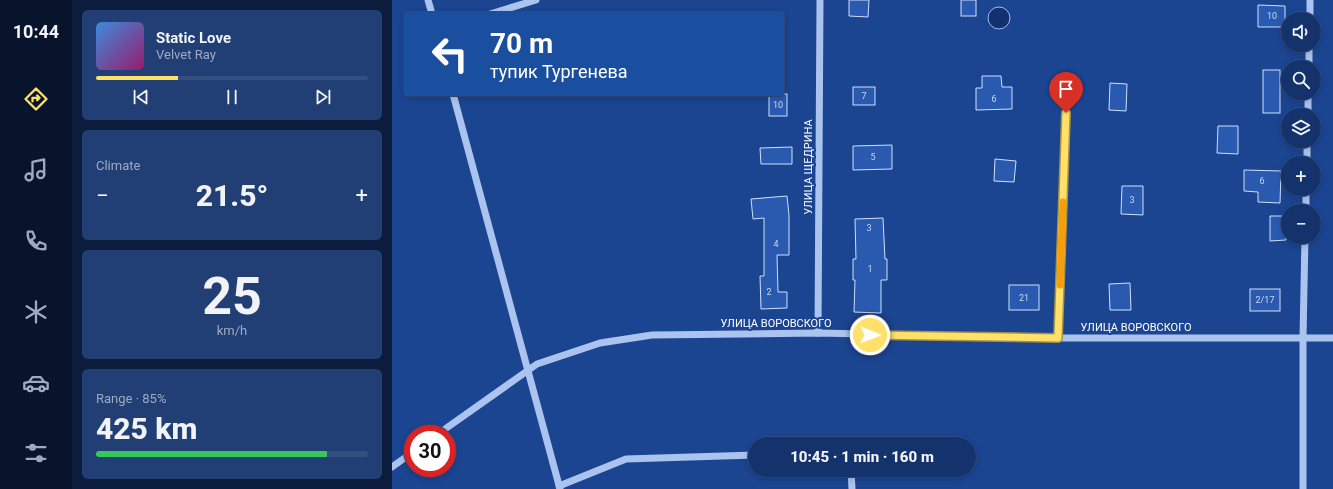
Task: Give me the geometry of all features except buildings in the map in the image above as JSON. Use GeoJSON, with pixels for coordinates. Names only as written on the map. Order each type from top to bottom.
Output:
{"type":"FeatureCollection","features":[{"type":"Feature","properties":{"kind":"street"},"geometry":{"type":"LineString","coordinates":[[428,0],[431,12]]}},
{"type":"Feature","properties":{"kind":"street"},"geometry":{"type":"LineString","coordinates":[[497,12],[536,0]]}},
{"type":"Feature","properties":{"kind":"street","name":"УЛИЦА ЩЕДРИНА"},"geometry":{"type":"LineString","coordinates":[[818,333],[820,0]]}},
{"type":"Feature","properties":{"kind":"street"},"geometry":{"type":"LineString","coordinates":[[1310,0],[1310,12]]}},
{"type":"Feature","properties":{"kind":"street"},"geometry":{"type":"LineString","coordinates":[[454,96],[560,488],[626,459],[748,455]]}},
{"type":"Feature","properties":{"kind":"street"},"geometry":{"type":"LineString","coordinates":[[1058,338],[1066,113]]}},
{"type":"Feature","properties":{"kind":"street"},"geometry":{"type":"LineString","coordinates":[[1303,489],[1305,244]]}},
{"type":"Feature","properties":{"kind":"street","name":"УЛИЦА ВОРОВСКОГО"},"geometry":{"type":"LineString","coordinates":[[451,425],[537,364],[600,343],[652,335],[818,333],[1058,338],[1333,338]]}},
{"type":"Feature","properties":{"kind":"street"},"geometry":{"type":"LineString","coordinates":[[392,467],[404,458]]}},
{"type":"Feature","properties":{"kind":"street"},"geometry":{"type":"LineString","coordinates":[[851,477],[852,489]]}},
{"type":"Feature","properties":{"kind":"water"},"geometry":{"type":"Polygon","coordinates":[[[999,7],[1007,10],[1010,18],[1007,26],[999,29],[991,26],[988,18],[991,10],[999,7]]]}},
{"type":"Feature","properties":{"kind":"slow traffic"},"geometry":{"type":"LineString","coordinates":[[1060,285],[1063,202]]}},
{"type":"Feature","properties":{"kind":"route"},"geometry":{"type":"LineString","coordinates":[[870,335],[1058,338],[1066,113]]}}]}
